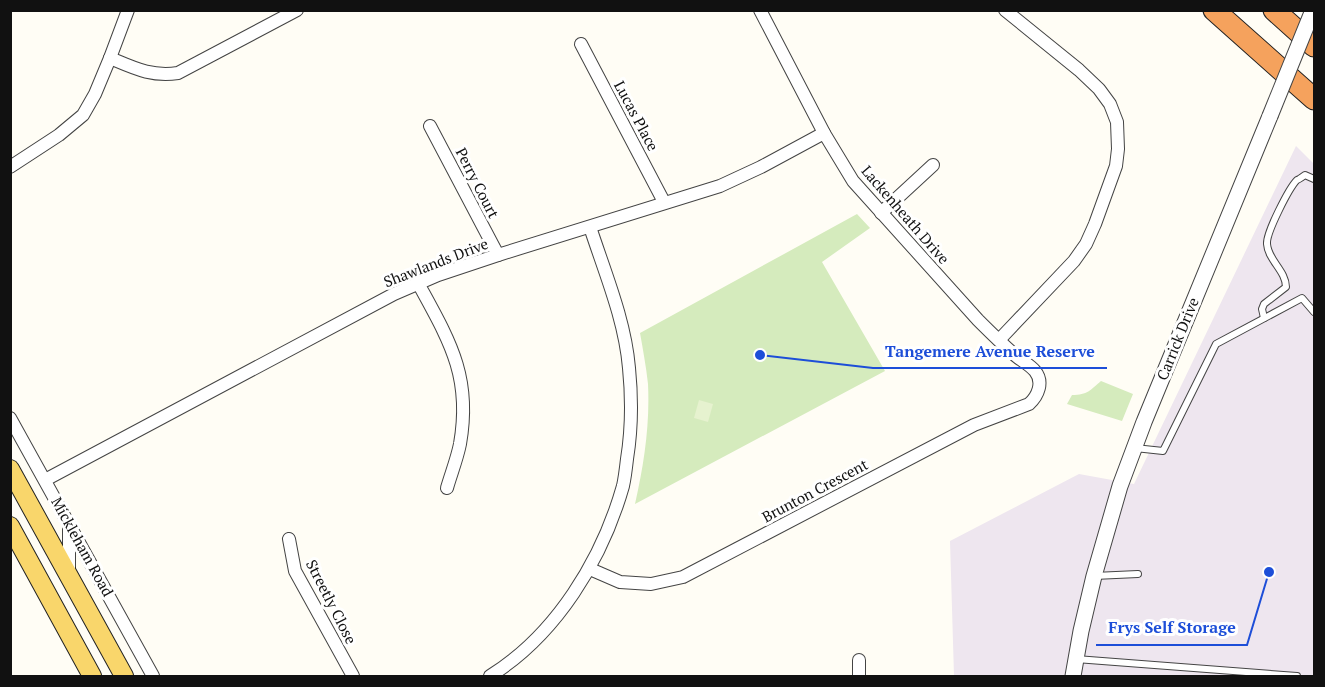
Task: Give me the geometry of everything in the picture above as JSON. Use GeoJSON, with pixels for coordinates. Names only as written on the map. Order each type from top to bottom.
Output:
{"type":"FeatureCollection","features":[{"type":"Feature","properties":{"kind":"highway"},"geometry":{"type":"LineString","coordinates":[[1214,10],[1314,99]]}},
{"type":"Feature","properties":{"kind":"highway"},"geometry":{"type":"LineString","coordinates":[[1274,10],[1314,46]]}},
{"type":"Feature","properties":{"kind":"main road","name":"Mickleham Road"},"geometry":{"type":"LineString","coordinates":[[10,470],[124,676]]}},
{"type":"Feature","properties":{"kind":"main road"},"geometry":{"type":"LineString","coordinates":[[10,526],[92,675],[115,659]]}},
{"type":"Feature","properties":{"kind":"street"},"geometry":{"type":"LineString","coordinates":[[10,167],[59,135],[83,116],[95,94],[128,10]]}},
{"type":"Feature","properties":{"kind":"street"},"geometry":{"type":"LineString","coordinates":[[110,58],[154,74],[178,73],[297,10]]}},
{"type":"Feature","properties":{"kind":"street","name":"Lackenheath Drive"},"geometry":{"type":"LineString","coordinates":[[760,10],[824,133],[853,181],[978,320],[1035,371],[1040,384]]}},
{"type":"Feature","properties":{"kind":"street"},"geometry":{"type":"LineString","coordinates":[[999,340],[1074,261],[1086,244],[1116,166],[1118,149],[1117,122],[1110,104],[1100,89],[1005,10]]}},
{"type":"Feature","properties":{"kind":"street","name":"Carrick Drive"},"geometry":{"type":"LineString","coordinates":[[1072,676],[1094,576],[1120,486],[1313,10]]}},
{"type":"Feature","properties":{"kind":"street","name":"Lucas Place"},"geometry":{"type":"LineString","coordinates":[[581,44],[664,202]]}},
{"type":"Feature","properties":{"kind":"street","name":"Perry Court"},"geometry":{"type":"LineString","coordinates":[[430,126],[498,255]]}},
{"type":"Feature","properties":{"kind":"street","name":"Shawlands Drive"},"geometry":{"type":"LineString","coordinates":[[45,480],[418,283],[498,255],[720,186],[824,133]]}},
{"type":"Feature","properties":{"kind":"street"},"geometry":{"type":"LineString","coordinates":[[881,213],[933,165]]}},
{"type":"Feature","properties":{"kind":"street"},"geometry":{"type":"LineString","coordinates":[[490,676],[544,631],[576,590],[590,569],[607,532],[623,485],[631,433],[629,366],[615,300],[590,227]]}},
{"type":"Feature","properties":{"kind":"street"},"geometry":{"type":"LineString","coordinates":[[418,283],[444,330],[461,379],[464,404],[459,446],[447,488]]}},
{"type":"Feature","properties":{"kind":"street","name":"Brunton Crescent"},"geometry":{"type":"LineString","coordinates":[[590,569],[620,582],[651,584],[683,577],[974,424],[1029,404],[1035,399],[1040,384]]}},
{"type":"Feature","properties":{"kind":"street","name":"Mickleham Road"},"geometry":{"type":"LineString","coordinates":[[10,418],[153,676]]}},
{"type":"Feature","properties":{"kind":"street"},"geometry":{"type":"LineString","coordinates":[[10,434],[24,442]]}},
{"type":"Feature","properties":{"kind":"street"},"geometry":{"type":"LineString","coordinates":[[68,576],[69,524]]}},
{"type":"Feature","properties":{"kind":"street","name":"Streetly Close"},"geometry":{"type":"LineString","coordinates":[[289,539],[295,572],[353,676]]}},
{"type":"Feature","properties":{"kind":"street"},"geometry":{"type":"LineString","coordinates":[[859,660],[859,676]]}},
{"type":"Feature","properties":{"kind":"lane"},"geometry":{"type":"LineString","coordinates":[[1264,318],[1262,309],[1264,304],[1286,286],[1286,280],[1267,245],[1268,237],[1284,200],[1298,180],[1305,175],[1314,179]]}},
{"type":"Feature","properties":{"kind":"lane"},"geometry":{"type":"LineString","coordinates":[[1134,448],[1163,451],[1216,344],[1302,298],[1314,312]]}},
{"type":"Feature","properties":{"kind":"lane"},"geometry":{"type":"LineString","coordinates":[[1094,576],[1138,574]]}},
{"type":"Feature","properties":{"kind":"lane"},"geometry":{"type":"LineString","coordinates":[[1076,659],[1297,676]]}},
{"type":"Feature","properties":{"kind":"shaded area"},"geometry":{"type":"Polygon","coordinates":[[[1296,146],[1314,164],[1314,676],[954,676],[950,541],[1079,474],[1134,484],[1296,146]]]}},
{"type":"Feature","properties":{"kind":"green space"},"geometry":{"type":"Polygon","coordinates":[[[857,214],[870,228],[822,262],[885,371],[635,504],[644,459],[648,414],[648,384],[640,333],[857,214]]]}},
{"type":"Feature","properties":{"kind":"green space"},"geometry":{"type":"Polygon","coordinates":[[[1101,381],[1133,394],[1122,421],[1067,404],[1072,395],[1085,393],[1101,381]]]}},
{"type":"Feature","properties":{"kind":"green space"},"geometry":{"type":"Polygon","coordinates":[[[699,400],[713,404],[708,422],[694,418],[699,400]]]}},
{"type":"Feature","properties":{"kind":"place","name":"Tangemere Avenue Reserve"},"geometry":{"type":"Point","coordinates":[760,355]}},
{"type":"Feature","properties":{"kind":"place","name":"Frys Self Storage"},"geometry":{"type":"Point","coordinates":[1269,572]}}]}
